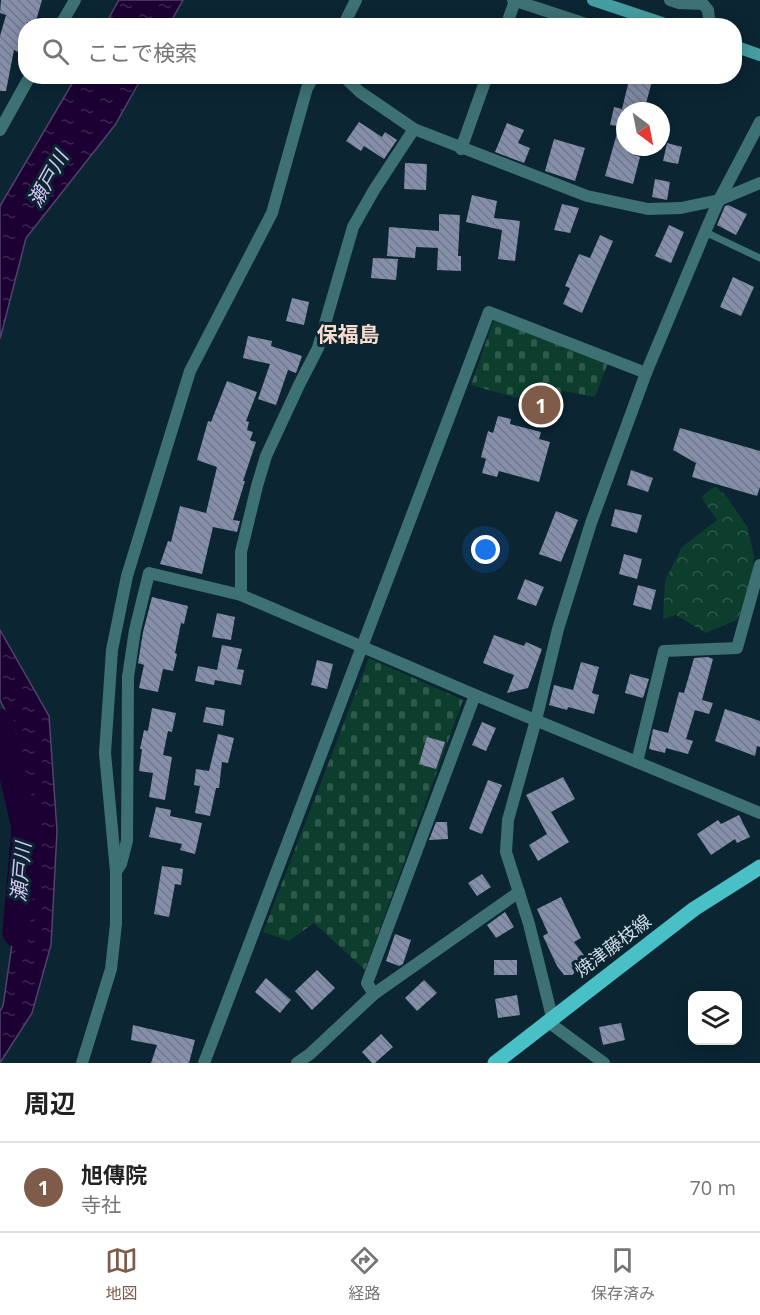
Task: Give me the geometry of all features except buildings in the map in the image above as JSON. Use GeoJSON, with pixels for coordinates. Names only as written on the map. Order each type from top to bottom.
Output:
{"type":"FeatureCollection","features":[{"type":"Feature","properties":{"kind":"main road"},"geometry":{"type":"LineString","coordinates":[[593,0],[647,18]]}},
{"type":"Feature","properties":{"kind":"main road"},"geometry":{"type":"LineString","coordinates":[[742,49],[760,55]]}},
{"type":"Feature","properties":{"kind":"main road","name":"焼津藤枝線"},"geometry":{"type":"LineString","coordinates":[[495,1063],[693,909],[760,867]]}},
{"type":"Feature","properties":{"kind":"street"},"geometry":{"type":"LineString","coordinates":[[65,18],[75,0]]}},
{"type":"Feature","properties":{"kind":"street"},"geometry":{"type":"LineString","coordinates":[[347,18],[356,0]]}},
{"type":"Feature","properties":{"kind":"street"},"geometry":{"type":"LineString","coordinates":[[508,18],[514,0],[568,18]]}},
{"type":"Feature","properties":{"kind":"street"},"geometry":{"type":"LineString","coordinates":[[670,0],[679,3],[702,4],[708,10],[711,18]]}},
{"type":"Feature","properties":{"kind":"street"},"geometry":{"type":"LineString","coordinates":[[0,130],[26,84]]}},
{"type":"Feature","properties":{"kind":"street"},"geometry":{"type":"LineString","coordinates":[[82,1063],[111,969],[116,924],[116,872],[105,753],[112,650],[127,576],[189,371],[272,213],[309,84]]}},
{"type":"Feature","properties":{"kind":"street"},"geometry":{"type":"LineString","coordinates":[[352,84],[414,129],[587,196],[648,209],[681,208],[719,200],[760,183]]}},
{"type":"Feature","properties":{"kind":"street"},"geometry":{"type":"LineString","coordinates":[[461,149],[484,84]]}},
{"type":"Feature","properties":{"kind":"street"},"geometry":{"type":"LineString","coordinates":[[604,1063],[549,1019],[529,924],[506,852],[508,820],[558,629],[591,523],[646,373],[705,232],[760,122]]}},
{"type":"Feature","properties":{"kind":"street"},"geometry":{"type":"LineString","coordinates":[[241,595],[241,552],[266,456],[318,348],[353,228],[374,189],[414,129]]}},
{"type":"Feature","properties":{"kind":"street"},"geometry":{"type":"LineString","coordinates":[[204,1063],[489,312],[646,373]]}},
{"type":"Feature","properties":{"kind":"street"},"geometry":{"type":"LineString","coordinates":[[637,762],[664,651],[737,648],[760,565]]}},
{"type":"Feature","properties":{"kind":"street"},"geometry":{"type":"LineString","coordinates":[[116,872],[127,841],[128,676],[135,630],[148,573],[241,595],[760,813]]}},
{"type":"Feature","properties":{"kind":"street"},"geometry":{"type":"LineString","coordinates":[[374,994],[367,983],[475,695]]}},
{"type":"Feature","properties":{"kind":"street"},"geometry":{"type":"LineString","coordinates":[[297,1063],[310,1054],[374,994],[519,892]]}},
{"type":"Feature","properties":{"kind":"lane"},"geometry":{"type":"LineString","coordinates":[[705,232],[760,258]]}},
{"type":"Feature","properties":{"kind":"green space"},"geometry":{"type":"Polygon","coordinates":[[[494,319],[608,363],[595,397],[563,391],[553,408],[471,385],[494,319]]]}},
{"type":"Feature","properties":{"kind":"green space"},"geometry":{"type":"Polygon","coordinates":[[[715,486],[727,497],[748,528],[754,557],[750,594],[737,620],[706,633],[676,615],[663,619],[665,580],[682,547],[717,520],[701,497],[715,486]]]}},
{"type":"Feature","properties":{"kind":"green space"},"geometry":{"type":"Polygon","coordinates":[[[369,658],[463,700],[365,970],[314,923],[289,941],[263,932],[369,658]]]}},
{"type":"Feature","properties":{"kind":"water"},"geometry":{"type":"Polygon","coordinates":[[[119,0],[183,0],[173,18],[109,18],[119,0]]]}},
{"type":"Feature","properties":{"kind":"water"},"geometry":{"type":"Polygon","coordinates":[[[72,84],[138,84],[115,125],[26,238],[0,339],[0,206],[72,84]]]}},
{"type":"Feature","properties":{"kind":"water"},"geometry":{"type":"Polygon","coordinates":[[[0,630],[49,716],[57,831],[51,945],[32,1013],[0,1063],[0,1011],[3,1006],[31,814],[15,730],[0,700],[0,630]]]}},
{"type":"Feature","properties":{"kind":"waterway","name":"瀬戸川"},"geometry":{"type":"LineString","coordinates":[[0,722],[25,827],[16,933]]}},
{"type":"Feature","properties":{"kind":"place","name":"旭傳院"},"geometry":{"type":"Point","coordinates":[541,405]}},
{"type":"Feature","properties":{"kind":"district","name":"保福島"},"geometry":{"type":"Point","coordinates":[348,335]}}]}
